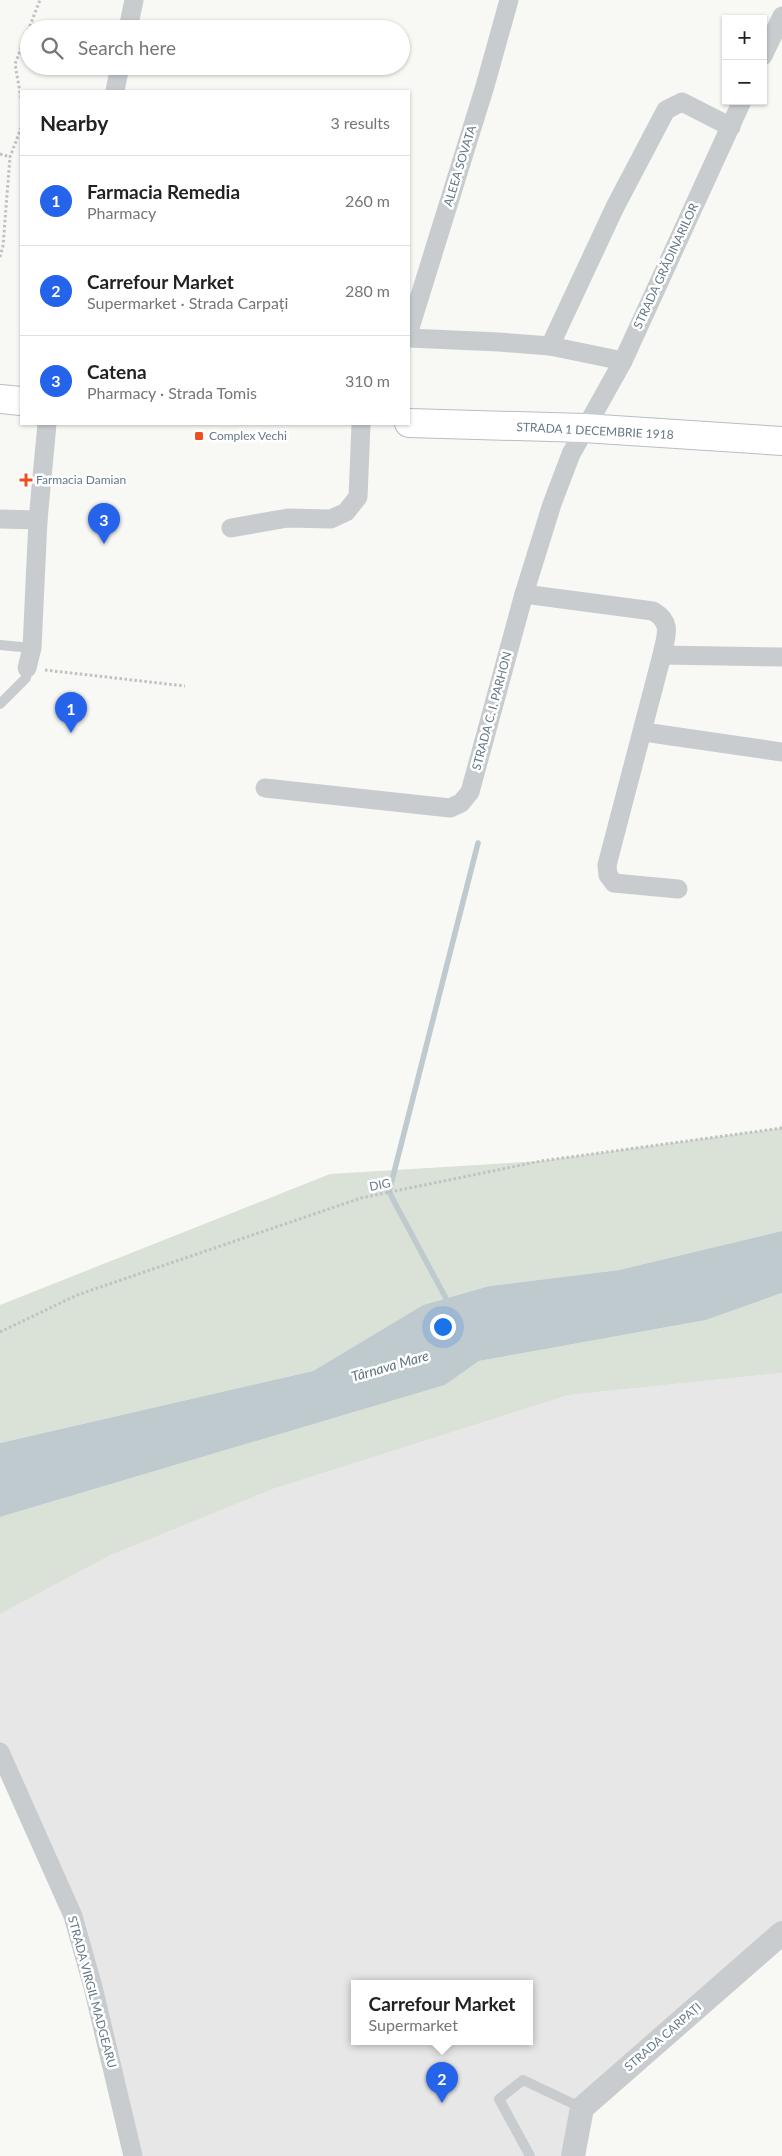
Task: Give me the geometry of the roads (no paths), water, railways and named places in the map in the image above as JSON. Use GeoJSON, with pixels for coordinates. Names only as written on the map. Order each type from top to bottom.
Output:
{"type":"FeatureCollection","features":[{"type":"Feature","properties":{"kind":"main road"},"geometry":{"type":"LineString","coordinates":[[0,399],[20,401]]}},
{"type":"Feature","properties":{"kind":"main road","name":"STRADA 1 DECEMBRIE 1918"},"geometry":{"type":"LineString","coordinates":[[410,423],[584,428],[782,441]]}},
{"type":"Feature","properties":{"kind":"street"},"geometry":{"type":"LineString","coordinates":[[130,20],[134,0]]}},
{"type":"Feature","properties":{"kind":"street","name":"ALEEA SOVATA"},"geometry":{"type":"LineString","coordinates":[[410,328],[485,86],[509,0]]}},
{"type":"Feature","properties":{"kind":"street"},"geometry":{"type":"LineString","coordinates":[[767,48],[782,16]]}},
{"type":"Feature","properties":{"kind":"street"},"geometry":{"type":"LineString","coordinates":[[115,90],[118,75]]}},
{"type":"Feature","properties":{"kind":"street"},"geometry":{"type":"LineString","coordinates":[[550,346],[615,207],[666,110],[682,102],[731,127]]}},
{"type":"Feature","properties":{"kind":"street","name":"STRADA GRĂDINARILOR"},"geometry":{"type":"LineString","coordinates":[[584,428],[623,361],[740,105]]}},
{"type":"Feature","properties":{"kind":"street"},"geometry":{"type":"LineString","coordinates":[[410,338],[550,346],[623,361]]}},
{"type":"Feature","properties":{"kind":"street"},"geometry":{"type":"LineString","coordinates":[[27,668],[32,648],[38,520],[47,425]]}},
{"type":"Feature","properties":{"kind":"street"},"geometry":{"type":"LineString","coordinates":[[231,528],[288,518],[331,519],[346,512],[358,497],[361,425]]}},
{"type":"Feature","properties":{"kind":"street","name":"STRADA C. I. PARHON"},"geometry":{"type":"LineString","coordinates":[[265,788],[450,808],[461,803],[470,792],[524,594],[552,504],[571,454],[584,428]]}},
{"type":"Feature","properties":{"kind":"street"},"geometry":{"type":"LineString","coordinates":[[0,518],[38,520]]}},
{"type":"Feature","properties":{"kind":"street"},"geometry":{"type":"LineString","coordinates":[[524,594],[653,611],[662,617],[667,627],[662,655],[644,732],[607,865],[608,875],[614,883],[678,889]]}},
{"type":"Feature","properties":{"kind":"street"},"geometry":{"type":"LineString","coordinates":[[662,655],[782,657]]}},
{"type":"Feature","properties":{"kind":"street"},"geometry":{"type":"LineString","coordinates":[[644,732],[782,752]]}},
{"type":"Feature","properties":{"kind":"street","name":"STRADA VIRGIL MADGEARU"},"geometry":{"type":"LineString","coordinates":[[0,1752],[72,1916],[95,1996],[133,2156]]}},
{"type":"Feature","properties":{"kind":"street","name":"STRADA CARPAȚI"},"geometry":{"type":"LineString","coordinates":[[582,2108],[782,1933]]}},
{"type":"Feature","properties":{"kind":"street"},"geometry":{"type":"LineString","coordinates":[[573,2156],[582,2108]]}},
{"type":"Feature","properties":{"kind":"lane"},"geometry":{"type":"LineString","coordinates":[[0,645],[32,648]]}},
{"type":"Feature","properties":{"kind":"lane"},"geometry":{"type":"LineString","coordinates":[[0,704],[26,678],[27,668]]}},
{"type":"Feature","properties":{"kind":"lane"},"geometry":{"type":"LineString","coordinates":[[530,2156],[499,2099],[523,2080],[582,2108]]}},
{"type":"Feature","properties":{"kind":"water","name":"Târnava Mare"},"geometry":{"type":"Polygon","coordinates":[[[782,1231],[782,1293],[706,1320],[479,1361],[445,1385],[0,1517],[0,1443],[313,1371],[423,1305],[489,1286],[619,1270],[782,1231]]]}},
{"type":"Feature","properties":{"kind":"waterway"},"geometry":{"type":"LineString","coordinates":[[449,1304],[389,1192],[478,843]]}},
{"type":"Feature","properties":{"kind":"place","name":"Complex Vechi"},"geometry":{"type":"Point","coordinates":[199,436]}},
{"type":"Feature","properties":{"kind":"place","name":"Farmacia Damian"},"geometry":{"type":"Point","coordinates":[26,480]}},
{"type":"Feature","properties":{"kind":"place","name":"Catena"},"geometry":{"type":"Point","coordinates":[104,544]}},
{"type":"Feature","properties":{"kind":"place","name":"Farmacia Remedia"},"geometry":{"type":"Point","coordinates":[71,733]}},
{"type":"Feature","properties":{"kind":"place","name":"Carrefour Market"},"geometry":{"type":"Point","coordinates":[442,2103]}}]}
